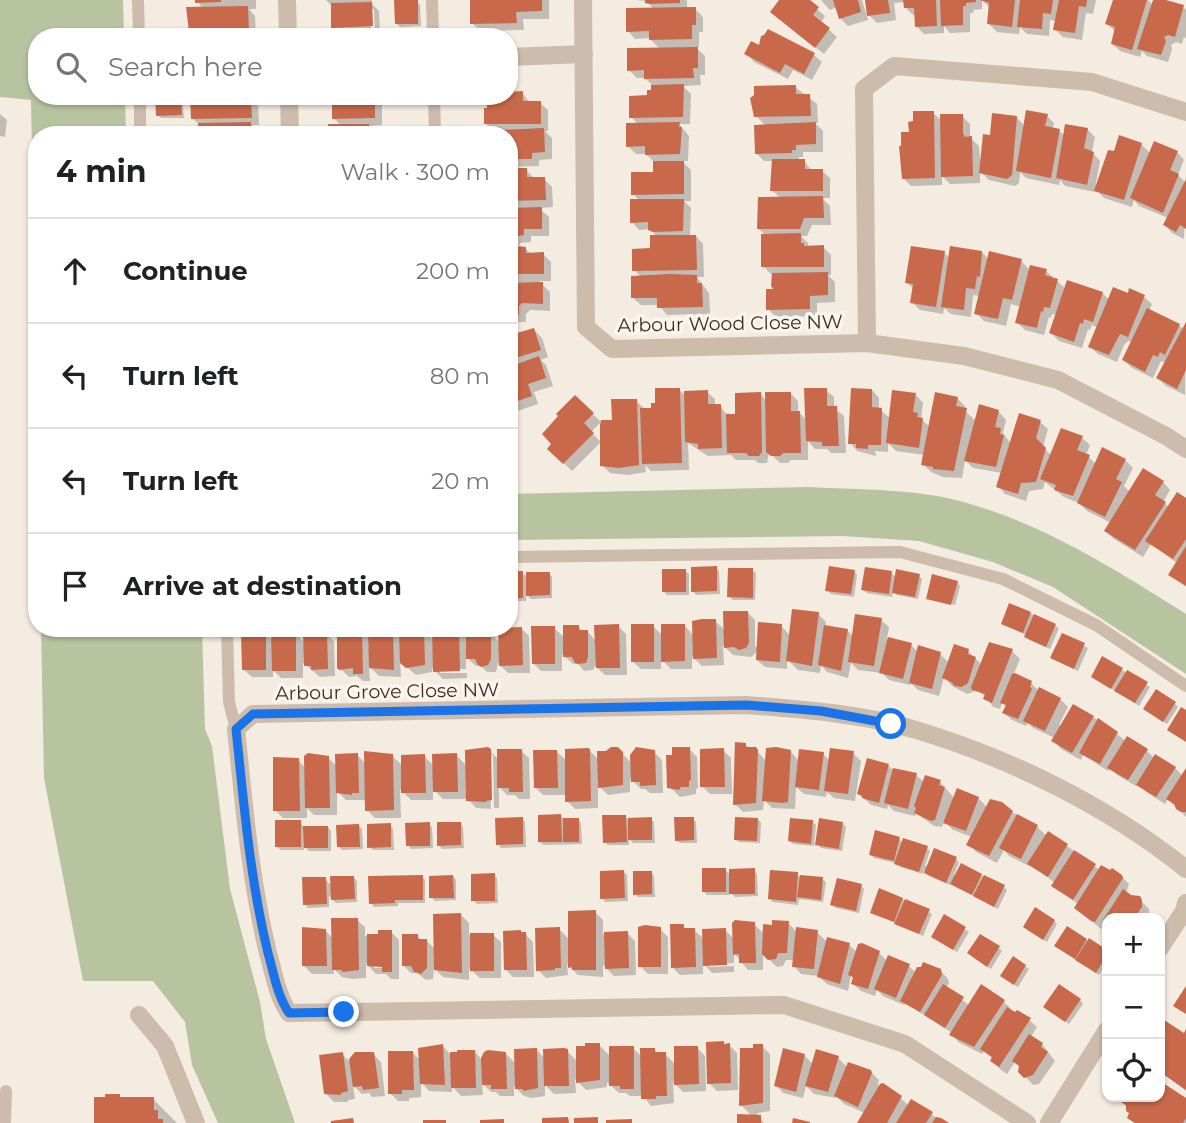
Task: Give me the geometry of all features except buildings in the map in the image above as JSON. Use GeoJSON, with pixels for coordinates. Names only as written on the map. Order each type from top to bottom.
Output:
{"type":"FeatureCollection","features":[{"type":"Feature","properties":{"kind":"street"},"geometry":{"type":"LineString","coordinates":[[287,0],[288,28]]}},
{"type":"Feature","properties":{"kind":"street","name":"Arbour Wood Close NW"},"geometry":{"type":"LineString","coordinates":[[583,0],[586,327],[612,349],[867,343],[964,356],[1058,380],[1167,436],[1186,449]]}},
{"type":"Feature","properties":{"kind":"street"},"geometry":{"type":"LineString","coordinates":[[518,57],[584,54]]}},
{"type":"Feature","properties":{"kind":"street"},"geometry":{"type":"LineString","coordinates":[[867,343],[864,89],[894,66],[1092,82],[1186,112]]}},
{"type":"Feature","properties":{"kind":"street"},"geometry":{"type":"LineString","coordinates":[[289,105],[290,126]]}},
{"type":"Feature","properties":{"kind":"street","name":"Arbour Grove Close NW"},"geometry":{"type":"LineString","coordinates":[[236,729],[253,714],[746,705],[821,711],[914,729],[1006,761],[1082,800],[1186,869]]}},
{"type":"Feature","properties":{"kind":"street"},"geometry":{"type":"LineString","coordinates":[[236,729],[250,862],[264,937],[280,1000],[289,1013],[784,1004],[905,1044],[1027,1123]]}},
{"type":"Feature","properties":{"kind":"street"},"geometry":{"type":"LineString","coordinates":[[1165,940],[1184,911],[1186,903]]}},
{"type":"Feature","properties":{"kind":"street"},"geometry":{"type":"LineString","coordinates":[[139,1015],[165,1046],[196,1123]]}},
{"type":"Feature","properties":{"kind":"street"},"geometry":{"type":"LineString","coordinates":[[1049,1123],[1102,1038]]}},
{"type":"Feature","properties":{"kind":"lane"},"geometry":{"type":"LineString","coordinates":[[138,0],[139,28]]}},
{"type":"Feature","properties":{"kind":"lane"},"geometry":{"type":"LineString","coordinates":[[432,0],[433,28]]}},
{"type":"Feature","properties":{"kind":"lane"},"geometry":{"type":"LineString","coordinates":[[139,105],[140,126]]}},
{"type":"Feature","properties":{"kind":"lane"},"geometry":{"type":"LineString","coordinates":[[434,105],[435,126]]}},
{"type":"Feature","properties":{"kind":"lane"},"geometry":{"type":"LineString","coordinates":[[518,557],[900,552],[1003,579],[1096,625],[1186,686]]}},
{"type":"Feature","properties":{"kind":"lane"},"geometry":{"type":"LineString","coordinates":[[228,637],[229,702],[236,729]]}},
{"type":"Feature","properties":{"kind":"lane"},"geometry":{"type":"LineString","coordinates":[[5,1123],[6,1091]]}},
{"type":"Feature","properties":{"kind":"green space"},"geometry":{"type":"Polygon","coordinates":[[[0,0],[123,0],[124,28],[28,28],[28,100],[0,97],[0,0]]]}},
{"type":"Feature","properties":{"kind":"green space"},"geometry":{"type":"Polygon","coordinates":[[[31,105],[125,105],[126,126],[31,126],[31,105]]]}},
{"type":"Feature","properties":{"kind":"green space"},"geometry":{"type":"Polygon","coordinates":[[[809,487],[916,493],[951,499],[987,509],[1057,538],[1124,575],[1186,614],[1186,674],[1053,587],[993,562],[919,541],[842,536],[518,540],[518,494],[809,487]]]}},
{"type":"Feature","properties":{"kind":"green space"},"geometry":{"type":"Polygon","coordinates":[[[41,637],[202,637],[205,729],[212,746],[230,889],[260,1002],[266,1039],[295,1123],[218,1123],[192,1065],[185,1022],[153,981],[83,981],[44,778],[41,637]]]}},
{"type":"Feature","properties":{"kind":"route"},"geometry":{"type":"LineString","coordinates":[[344,1012],[289,1013],[280,1000],[264,937],[250,862],[236,729],[253,714],[746,705],[821,711],[891,724]]}}]}
